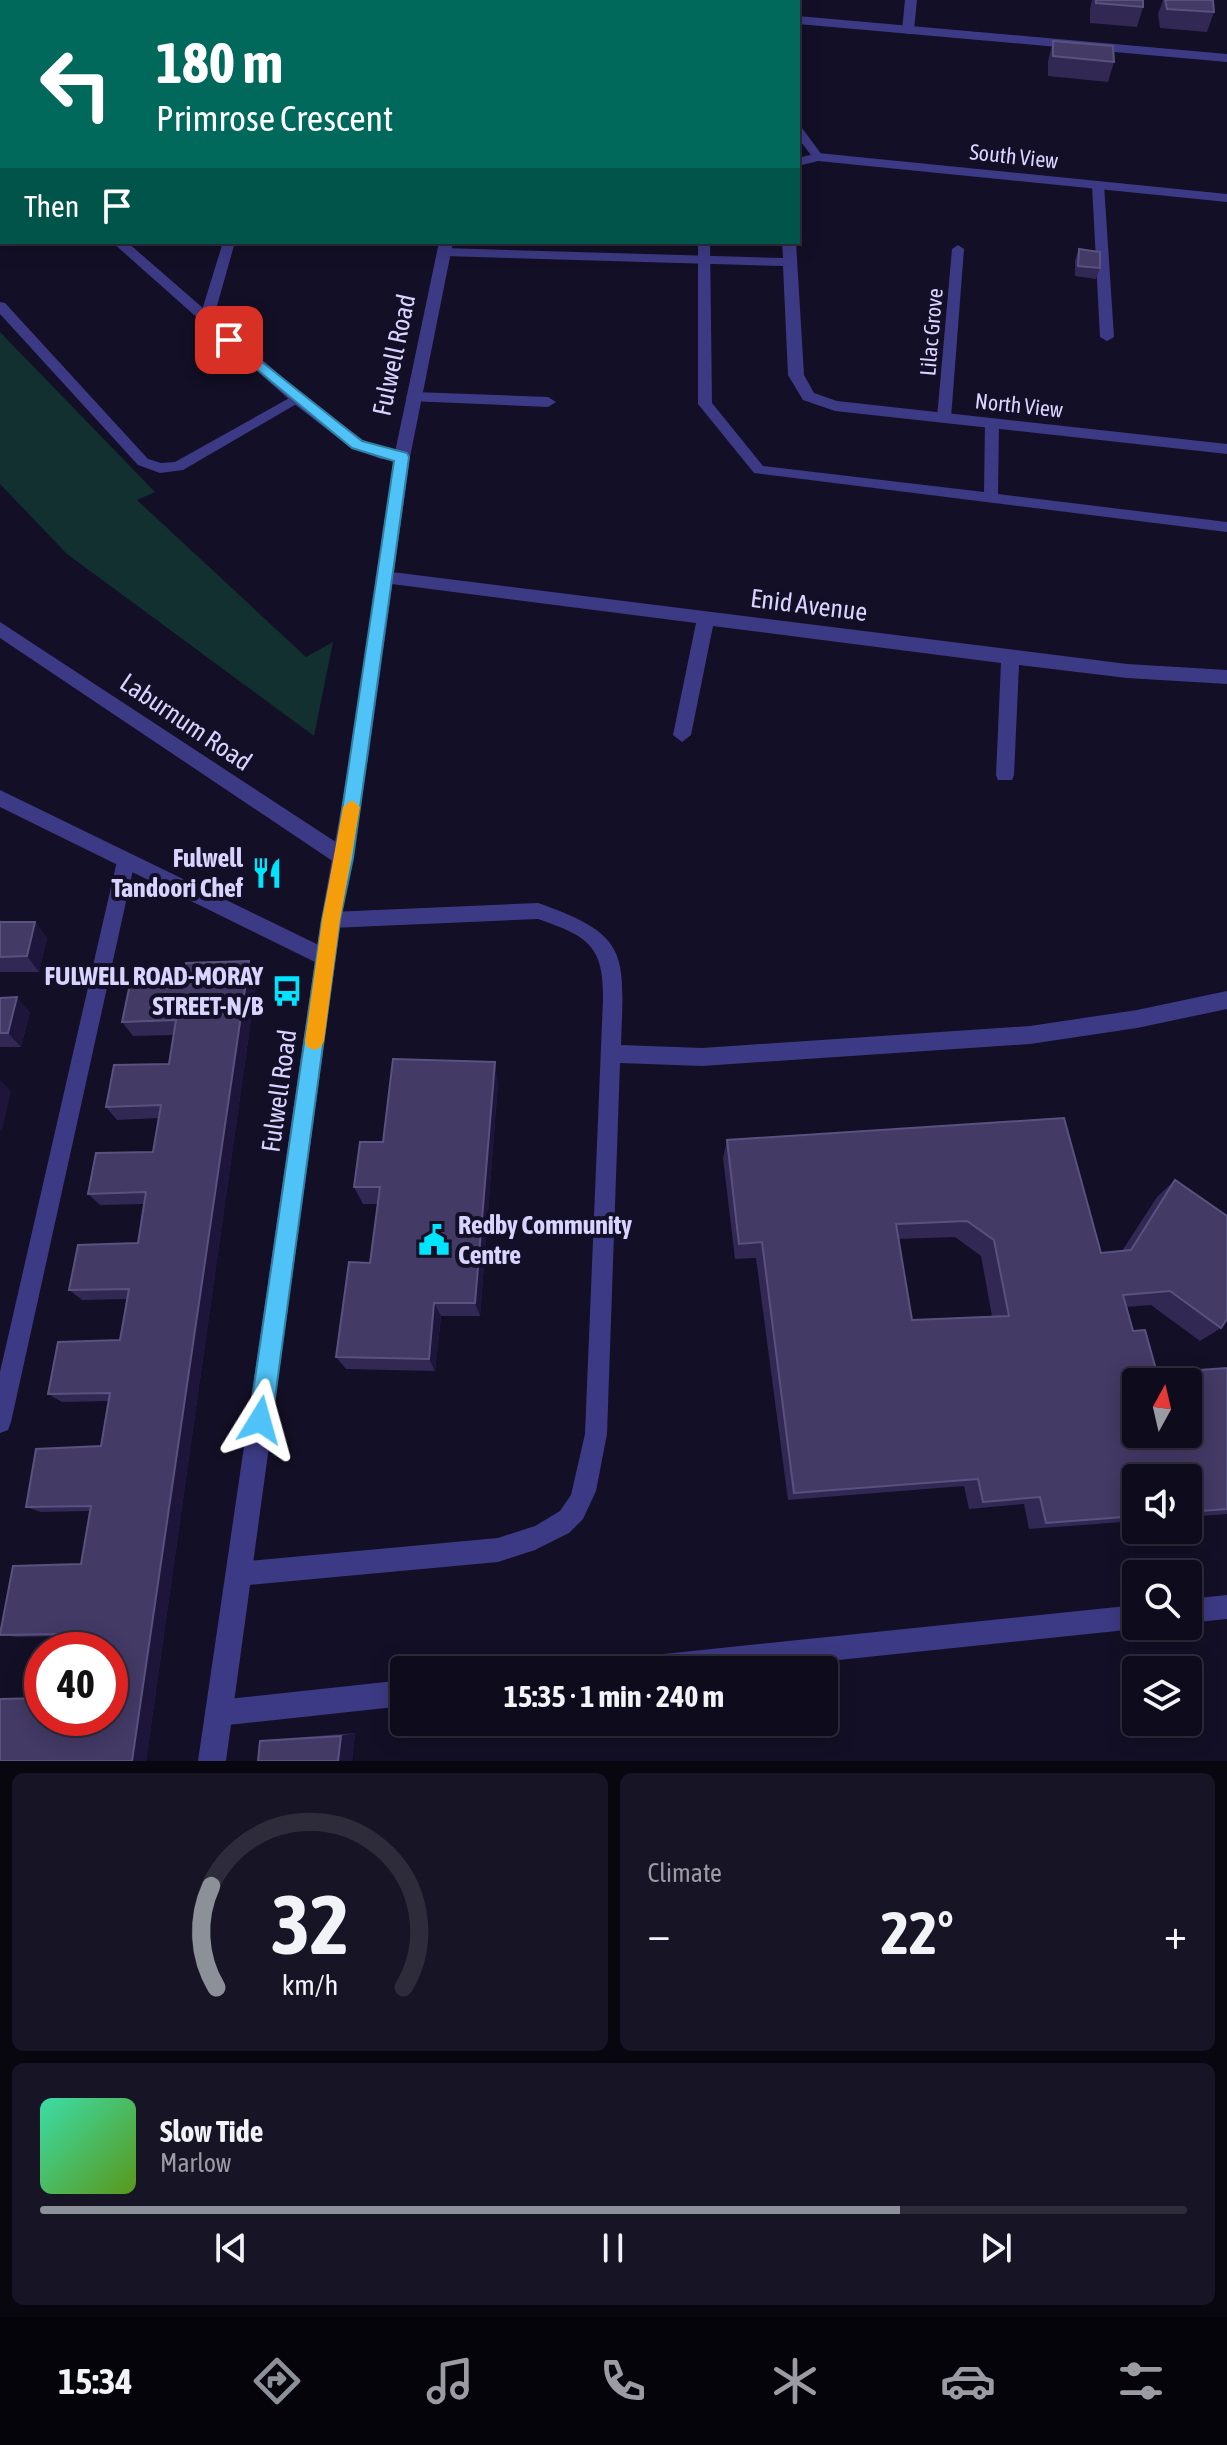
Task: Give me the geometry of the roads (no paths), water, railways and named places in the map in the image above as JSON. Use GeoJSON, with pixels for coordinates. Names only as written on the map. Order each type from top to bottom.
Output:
{"type":"FeatureCollection","features":[{"type":"Feature","properties":{"kind":"street"},"geometry":{"type":"LineString","coordinates":[[908,30],[911,0]]}},
{"type":"Feature","properties":{"kind":"street"},"geometry":{"type":"LineString","coordinates":[[800,20],[1227,58]]}},
{"type":"Feature","properties":{"kind":"street","name":"South View"},"geometry":{"type":"LineString","coordinates":[[800,162],[818,157],[1227,198]]}},
{"type":"Feature","properties":{"kind":"street"},"geometry":{"type":"LineString","coordinates":[[121,244],[298,399],[357,444],[381,454],[402,457]]}},
{"type":"Feature","properties":{"kind":"street"},"geometry":{"type":"LineString","coordinates":[[445,247],[790,262],[789,244]]}},
{"type":"Feature","properties":{"kind":"street","name":"Fulwell Road"},"geometry":{"type":"LineString","coordinates":[[212,1761],[331,920],[344,858],[402,457],[445,247]]}},
{"type":"Feature","properties":{"kind":"street","name":"North View"},"geometry":{"type":"LineString","coordinates":[[790,262],[796,375],[808,396],[835,406],[1227,449]]}},
{"type":"Feature","properties":{"kind":"street"},"geometry":{"type":"LineString","coordinates":[[414,397],[548,402]]}},
{"type":"Feature","properties":{"kind":"street","name":"Enid Avenue"},"geometry":{"type":"LineString","coordinates":[[384,577],[1127,671],[1227,677]]}},
{"type":"Feature","properties":{"kind":"street"},"geometry":{"type":"LineString","coordinates":[[682,735],[706,618]]}},
{"type":"Feature","properties":{"kind":"street","name":"Laburnum Road"},"geometry":{"type":"LineString","coordinates":[[0,629],[344,858]]}},
{"type":"Feature","properties":{"kind":"street"},"geometry":{"type":"LineString","coordinates":[[1005,775],[1010,657]]}},
{"type":"Feature","properties":{"kind":"street"},"geometry":{"type":"LineString","coordinates":[[0,798],[326,958]]}},
{"type":"Feature","properties":{"kind":"lane"},"geometry":{"type":"LineString","coordinates":[[800,133],[818,157]]}},
{"type":"Feature","properties":{"kind":"lane"},"geometry":{"type":"LineString","coordinates":[[1098,185],[1107,337]]}},
{"type":"Feature","properties":{"kind":"lane"},"geometry":{"type":"LineString","coordinates":[[206,320],[228,244]]}},
{"type":"Feature","properties":{"kind":"lane"},"geometry":{"type":"LineString","coordinates":[[704,244],[705,404],[759,470],[1227,527]]}},
{"type":"Feature","properties":{"kind":"lane","name":"Lilac Grove"},"geometry":{"type":"LineString","coordinates":[[944,418],[958,249]]}},
{"type":"Feature","properties":{"kind":"lane"},"geometry":{"type":"LineString","coordinates":[[0,306],[143,462],[160,468],[178,467],[298,399]]}},
{"type":"Feature","properties":{"kind":"lane"},"geometry":{"type":"LineString","coordinates":[[991,498],[992,424]]}},
{"type":"Feature","properties":{"kind":"lane"},"geometry":{"type":"LineString","coordinates":[[0,1422],[126,861]]}},
{"type":"Feature","properties":{"kind":"lane"},"geometry":{"type":"LineString","coordinates":[[238,1574],[498,1550],[536,1537],[569,1518],[587,1484],[596,1434],[613,971],[603,945],[573,923],[538,911],[331,920]]}},
{"type":"Feature","properties":{"kind":"lane"},"geometry":{"type":"LineString","coordinates":[[611,1054],[702,1057],[1030,1035],[1137,1019],[1227,1000]]}},
{"type":"Feature","properties":{"kind":"lane"},"geometry":{"type":"LineString","coordinates":[[1202,1610],[1227,1607]]}},
{"type":"Feature","properties":{"kind":"lane"},"geometry":{"type":"LineString","coordinates":[[760,1656],[1122,1618]]}},
{"type":"Feature","properties":{"kind":"lane"},"geometry":{"type":"LineString","coordinates":[[218,1713],[390,1695]]}},
{"type":"Feature","properties":{"kind":"place","name":"Fulwell Tandoori Chef"},"geometry":{"type":"Point","coordinates":[267,873]}},
{"type":"Feature","properties":{"kind":"place","name":"FULWELL ROAD-MORAY STREET-N/B"},"geometry":{"type":"Point","coordinates":[287,991]}},
{"type":"Feature","properties":{"kind":"place","name":"Redby Community Centre"},"geometry":{"type":"Point","coordinates":[434,1240]}}]}
